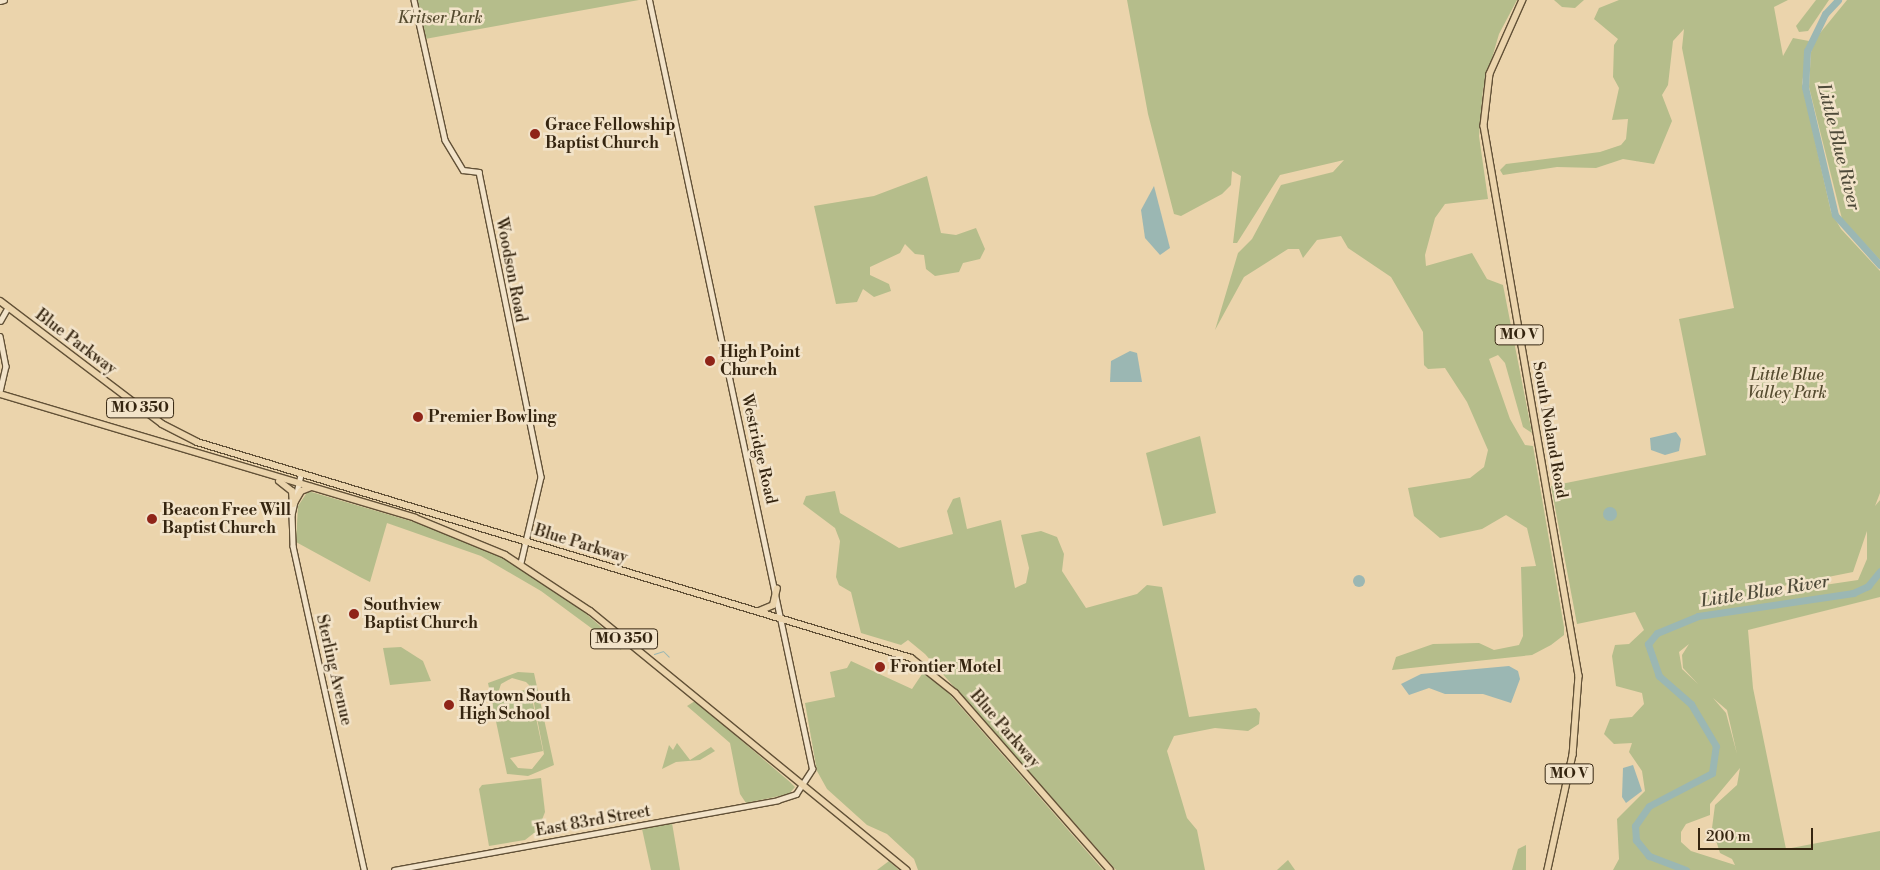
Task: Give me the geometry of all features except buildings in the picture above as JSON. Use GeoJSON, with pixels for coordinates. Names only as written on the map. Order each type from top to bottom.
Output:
{"type":"FeatureCollection","features":[{"type":"Feature","properties":{"kind":"highway","name":"Blue Parkway"},"geometry":{"type":"LineString","coordinates":[[0,301],[162,424],[212,448],[899,654],[934,673],[1110,870]]}},
{"type":"Feature","properties":{"kind":"highway","name":"MO 350"},"geometry":{"type":"LineString","coordinates":[[0,393],[440,526],[521,563],[590,611],[907,870]]}},
{"type":"Feature","properties":{"kind":"highway"},"geometry":{"type":"LineString","coordinates":[[258,471],[290,486],[293,504]]}},
{"type":"Feature","properties":{"kind":"highway"},"geometry":{"type":"LineString","coordinates":[[293,504],[302,491],[314,487]]}},
{"type":"Feature","properties":{"kind":"highway"},"geometry":{"type":"LineString","coordinates":[[758,611],[773,605],[777,588]]}},
{"type":"Feature","properties":{"kind":"main road","name":"South Noland Road"},"geometry":{"type":"LineString","coordinates":[[1523,0],[1492,70],[1484,126],[1579,676],[1573,755],[1548,870]]}},
{"type":"Feature","properties":{"kind":"street"},"geometry":{"type":"LineString","coordinates":[[0,1],[4,0]]}},
{"type":"Feature","properties":{"kind":"street","name":"Woodson Road"},"geometry":{"type":"LineString","coordinates":[[414,0],[445,140],[463,170],[479,172],[542,477],[521,563]]}},
{"type":"Feature","properties":{"kind":"street","name":"Westridge Road"},"geometry":{"type":"LineString","coordinates":[[649,0],[784,619],[812,764],[804,786]]}},
{"type":"Feature","properties":{"kind":"street"},"geometry":{"type":"LineString","coordinates":[[0,321],[8,307]]}},
{"type":"Feature","properties":{"kind":"street"},"geometry":{"type":"LineString","coordinates":[[0,336],[6,366],[0,393]]}},
{"type":"Feature","properties":{"kind":"street","name":"Sterling Avenue"},"geometry":{"type":"LineString","coordinates":[[301,475],[293,504],[294,549],[364,870]]}},
{"type":"Feature","properties":{"kind":"street","name":"East 83rd Street"},"geometry":{"type":"LineString","coordinates":[[394,870],[796,794],[804,786]]}},
{"type":"Feature","properties":{"kind":"green space","name":"Kritser Park"},"geometry":{"type":"Polygon","coordinates":[[[417,0],[639,0],[425,39],[417,0]]]}},
{"type":"Feature","properties":{"kind":"green space"},"geometry":{"type":"Polygon","coordinates":[[[1127,0],[1517,0],[1499,34],[1483,89],[1479,136],[1488,199],[1445,204],[1435,218],[1425,255],[1426,266],[1472,253],[1487,279],[1503,285],[1532,433],[1523,427],[1505,363],[1498,355],[1489,359],[1510,419],[1525,445],[1533,446],[1564,627],[1564,635],[1551,645],[1532,655],[1392,670],[1396,657],[1433,644],[1479,643],[1494,650],[1519,645],[1523,636],[1521,567],[1536,566],[1527,528],[1506,515],[1482,529],[1440,538],[1414,516],[1408,488],[1470,478],[1484,467],[1488,450],[1467,402],[1445,368],[1428,369],[1424,365],[1423,332],[1391,277],[1348,248],[1341,236],[1317,240],[1303,258],[1299,249],[1288,249],[1244,277],[1215,330],[1238,253],[1252,239],[1281,185],[1333,172],[1344,160],[1280,175],[1237,243],[1233,243],[1241,176],[1232,171],[1231,185],[1222,194],[1181,216],[1174,214],[1148,114],[1127,0]]]}},
{"type":"Feature","properties":{"kind":"green space"},"geometry":{"type":"Polygon","coordinates":[[[1554,0],[1584,0],[1575,8],[1562,7],[1554,0]]]}},
{"type":"Feature","properties":{"kind":"green space","name":"Little Blue Valley Park"},"geometry":{"type":"Polygon","coordinates":[[[1619,0],[1788,0],[1774,7],[1783,56],[1793,38],[1809,41],[1802,83],[1831,212],[1841,229],[1880,271],[1880,493],[1875,506],[1880,500],[1880,597],[1748,630],[1753,688],[1786,849],[1880,831],[1880,870],[1613,870],[1619,859],[1617,819],[1645,791],[1642,771],[1629,752],[1632,743],[1614,744],[1604,734],[1610,719],[1632,717],[1644,704],[1642,693],[1616,686],[1612,656],[1615,645],[1629,644],[1644,630],[1635,612],[1577,624],[1551,486],[1706,455],[1679,319],[1734,308],[1682,48],[1684,29],[1673,41],[1668,85],[1662,95],[1672,121],[1654,164],[1623,159],[1596,168],[1557,167],[1503,175],[1500,170],[1506,164],[1600,152],[1621,145],[1626,139],[1628,119],[1612,120],[1619,88],[1613,77],[1614,45],[1618,39],[1594,19],[1599,8],[1619,0]],[[1867,531],[1853,572],[1778,587],[1784,591],[1858,580],[1867,559],[1867,531]],[[1689,644],[1679,652],[1682,669],[1698,684],[1683,668],[1682,655],[1689,644]],[[1713,698],[1726,713],[1737,754],[1727,710],[1713,698]],[[1740,768],[1710,804],[1710,815],[1686,824],[1681,832],[1681,842],[1691,851],[1735,865],[1732,859],[1720,853],[1712,828],[1715,805],[1737,785],[1740,768]]]}},
{"type":"Feature","properties":{"kind":"green space"},"geometry":{"type":"Polygon","coordinates":[[[1816,0],[1829,0],[1808,31],[1799,32],[1796,26],[1816,0]]]}},
{"type":"Feature","properties":{"kind":"green space"},"geometry":{"type":"Polygon","coordinates":[[[1847,0],[1880,0],[1880,260],[1842,219],[1809,87],[1811,52],[1816,38],[1847,0]]]}},
{"type":"Feature","properties":{"kind":"green space"},"geometry":{"type":"Polygon","coordinates":[[[927,176],[941,233],[956,235],[976,228],[985,249],[980,259],[963,263],[959,272],[935,276],[926,269],[924,255],[915,254],[905,244],[900,253],[870,267],[870,275],[889,284],[891,291],[874,297],[863,289],[857,302],[836,304],[814,206],[874,196],[927,176]]]}},
{"type":"Feature","properties":{"kind":"green space"},"geometry":{"type":"Polygon","coordinates":[[[1200,436],[1216,513],[1163,526],[1146,453],[1200,436]]]}},
{"type":"Feature","properties":{"kind":"green space"},"geometry":{"type":"Polygon","coordinates":[[[308,491],[421,524],[512,562],[568,598],[622,645],[621,650],[541,591],[481,556],[387,523],[370,582],[360,577],[296,542],[298,506],[308,491]]]}},
{"type":"Feature","properties":{"kind":"green space"},"geometry":{"type":"Polygon","coordinates":[[[835,491],[840,513],[899,548],[953,534],[947,511],[953,499],[960,497],[967,529],[1001,520],[1015,588],[1026,583],[1029,568],[1021,535],[1041,531],[1057,537],[1064,554],[1062,571],[1086,608],[1137,594],[1147,585],[1162,587],[1189,717],[1256,708],[1260,713],[1259,724],[1248,731],[1215,728],[1174,736],[1167,751],[1187,818],[1197,830],[1205,870],[1116,870],[925,654],[908,640],[901,645],[861,633],[851,592],[839,585],[836,577],[840,541],[835,528],[803,504],[806,496],[835,491]]]}},
{"type":"Feature","properties":{"kind":"green space"},"geometry":{"type":"Polygon","coordinates":[[[401,647],[423,661],[431,681],[390,685],[383,648],[401,647]]]}},
{"type":"Feature","properties":{"kind":"green space"},"geometry":{"type":"Polygon","coordinates":[[[851,661],[912,689],[924,671],[938,681],[1103,870],[918,870],[914,859],[887,834],[867,825],[827,789],[817,771],[805,703],[835,697],[830,672],[847,668],[851,661]]]}},
{"type":"Feature","properties":{"kind":"green space"},"geometry":{"type":"Polygon","coordinates":[[[518,672],[534,673],[554,765],[528,776],[507,774],[488,683],[518,672]],[[512,678],[501,684],[497,696],[530,689],[543,751],[510,758],[518,768],[532,769],[544,754],[532,693],[529,685],[526,682],[512,678]]]}},
{"type":"Feature","properties":{"kind":"green space"},"geometry":{"type":"Polygon","coordinates":[[[695,701],[790,782],[795,787],[789,794],[746,803],[740,794],[730,743],[687,706],[695,701]]]}},
{"type":"Feature","properties":{"kind":"green space"},"geometry":{"type":"Polygon","coordinates":[[[677,743],[690,760],[711,747],[715,751],[700,760],[676,762],[662,769],[669,745],[673,750],[677,743]]]}},
{"type":"Feature","properties":{"kind":"green space"},"geometry":{"type":"Polygon","coordinates":[[[541,778],[545,812],[538,830],[525,840],[489,846],[479,789],[482,785],[541,778]]]}},
{"type":"Feature","properties":{"kind":"green space"},"geometry":{"type":"Polygon","coordinates":[[[672,823],[680,870],[651,870],[642,829],[672,823]]]}},
{"type":"Feature","properties":{"kind":"green space"},"geometry":{"type":"Polygon","coordinates":[[[1526,845],[1526,870],[1512,870],[1518,849],[1526,845]]]}},
{"type":"Feature","properties":{"kind":"green space"},"geometry":{"type":"Polygon","coordinates":[[[1288,860],[1295,870],[1277,870],[1288,860]]]}},
{"type":"Feature","properties":{"kind":"green space"},"geometry":{"type":"Polygon","coordinates":[[[889,861],[899,870],[877,870],[889,861]]]}},
{"type":"Feature","properties":{"kind":"water"},"geometry":{"type":"Polygon","coordinates":[[[1154,186],[1170,248],[1160,255],[1145,238],[1141,210],[1154,186]]]}},
{"type":"Feature","properties":{"kind":"water"},"geometry":{"type":"Polygon","coordinates":[[[1130,351],[1137,353],[1142,382],[1110,382],[1111,361],[1130,351]]]}},
{"type":"Feature","properties":{"kind":"water"},"geometry":{"type":"Polygon","coordinates":[[[1676,432],[1681,439],[1679,451],[1665,455],[1651,450],[1650,438],[1676,432]]]}},
{"type":"Feature","properties":{"kind":"water"},"geometry":{"type":"Polygon","coordinates":[[[1607,507],[1613,507],[1617,514],[1613,521],[1607,521],[1603,517],[1603,511],[1607,507]]]}},
{"type":"Feature","properties":{"kind":"water"},"geometry":{"type":"Polygon","coordinates":[[[1357,575],[1361,575],[1365,581],[1361,587],[1357,587],[1353,583],[1353,579],[1357,575]]]}},
{"type":"Feature","properties":{"kind":"water"},"geometry":{"type":"Polygon","coordinates":[[[1509,666],[1518,671],[1520,679],[1511,703],[1483,694],[1445,694],[1429,688],[1409,695],[1401,684],[1421,674],[1509,666]]]}},
{"type":"Feature","properties":{"kind":"water"},"geometry":{"type":"Polygon","coordinates":[[[1633,765],[1642,791],[1626,803],[1622,797],[1623,768],[1633,765]]]}},
{"type":"Feature","properties":{"kind":"waterway","name":"Little Blue River"},"geometry":{"type":"LineString","coordinates":[[1838,0],[1825,14],[1807,51],[1805,87],[1835,215],[1880,265]]}},
{"type":"Feature","properties":{"kind":"waterway","name":"Little Blue River"},"geometry":{"type":"LineString","coordinates":[[1686,870],[1649,856],[1636,840],[1635,826],[1649,806],[1712,773],[1716,746],[1691,704],[1659,676],[1648,644],[1657,633],[1698,616],[1853,593],[1868,586],[1880,571]]}},
{"type":"Feature","properties":{"kind":"waterway"},"geometry":{"type":"LineString","coordinates":[[654,654],[663,651],[669,657]]}},
{"type":"Feature","properties":{"kind":"place","name":"Grace Fellowship Baptist Church"},"geometry":{"type":"Point","coordinates":[535,134]}},
{"type":"Feature","properties":{"kind":"place","name":"High Point Church"},"geometry":{"type":"Point","coordinates":[710,361]}},
{"type":"Feature","properties":{"kind":"place","name":"Premier Bowling"},"geometry":{"type":"Point","coordinates":[418,417]}},
{"type":"Feature","properties":{"kind":"place","name":"Beacon Free Will Baptist Church"},"geometry":{"type":"Point","coordinates":[152,519]}},
{"type":"Feature","properties":{"kind":"place","name":"Southview Baptist Church"},"geometry":{"type":"Point","coordinates":[354,614]}},
{"type":"Feature","properties":{"kind":"place","name":"Frontier Motel"},"geometry":{"type":"Point","coordinates":[880,667]}},
{"type":"Feature","properties":{"kind":"place","name":"Raytown South High School"},"geometry":{"type":"Point","coordinates":[449,705]}}]}
